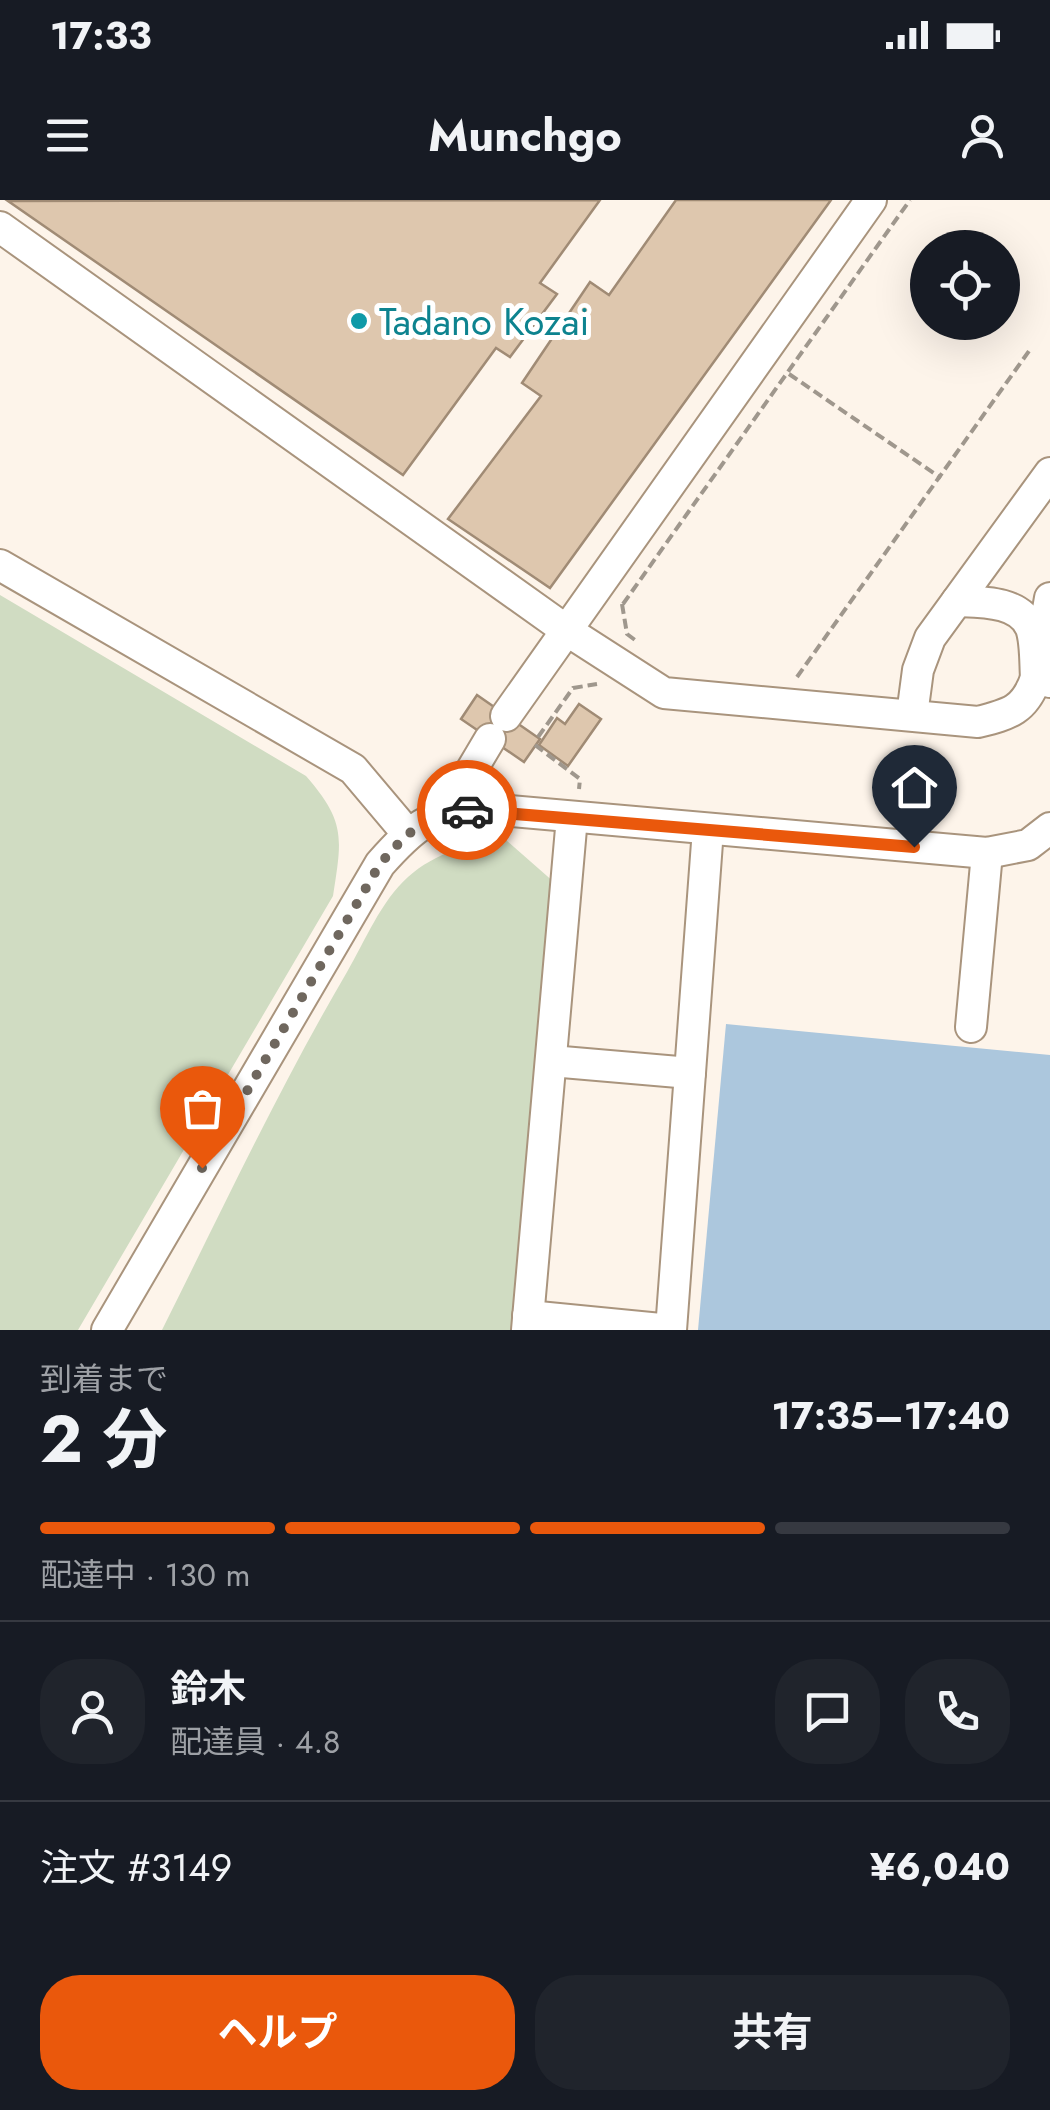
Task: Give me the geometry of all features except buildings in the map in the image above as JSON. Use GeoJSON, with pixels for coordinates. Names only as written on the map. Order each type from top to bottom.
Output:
{"type":"FeatureCollection","features":[{"type":"Feature","properties":{"kind":"street"},"geometry":{"type":"LineString","coordinates":[[446,812],[498,727],[870,200]]}},
{"type":"Feature","properties":{"kind":"street"},"geometry":{"type":"LineString","coordinates":[[0,227],[566,630],[623,649],[664,693],[978,722],[1008,715],[1029,699],[1043,680],[1050,598]]}},
{"type":"Feature","properties":{"kind":"street"},"geometry":{"type":"LineString","coordinates":[[912,716],[918,670],[930,638],[1050,473]]}},
{"type":"Feature","properties":{"kind":"street"},"geometry":{"type":"LineString","coordinates":[[0,565],[353,770],[407,833]]}},
{"type":"Feature","properties":{"kind":"street"},"geometry":{"type":"LineString","coordinates":[[957,602],[985,602],[1014,610],[1031,628],[1043,680]]}},
{"type":"Feature","properties":{"kind":"street"},"geometry":{"type":"LineString","coordinates":[[107,1330],[380,864],[416,825],[446,812],[477,808],[575,808],[708,829],[987,853],[1028,845],[1050,828]]}},
{"type":"Feature","properties":{"kind":"street"},"geometry":{"type":"LineString","coordinates":[[575,808],[528,1323],[671,1330],[708,829]]}},
{"type":"Feature","properties":{"kind":"street"},"geometry":{"type":"LineString","coordinates":[[971,1027],[987,853]]}},
{"type":"Feature","properties":{"kind":"street"},"geometry":{"type":"LineString","coordinates":[[551,1061],[690,1073]]}},
{"type":"Feature","properties":{"kind":"path"},"geometry":{"type":"LineString","coordinates":[[781,676],[798,677],[1030,351]]}},
{"type":"Feature","properties":{"kind":"path"},"geometry":{"type":"LineString","coordinates":[[788,374],[940,478]]}},
{"type":"Feature","properties":{"kind":"path"},"geometry":{"type":"LineString","coordinates":[[538,737],[574,688],[596,685],[623,649],[627,634],[622,604]]}},
{"type":"Feature","properties":{"kind":"path"},"geometry":{"type":"LineString","coordinates":[[623,649],[645,648]]}},
{"type":"Feature","properties":{"kind":"path"},"geometry":{"type":"LineString","coordinates":[[535,746],[580,778],[575,808]]}},
{"type":"Feature","properties":{"kind":"green space"},"geometry":{"type":"Polygon","coordinates":[[[0,595],[306,776],[328,806],[338,832],[333,896],[78,1330],[0,1330],[0,595]]]}},
{"type":"Feature","properties":{"kind":"green space"},"geometry":{"type":"Polygon","coordinates":[[[506,840],[555,883],[514,1330],[162,1330],[298,1060],[390,898],[408,877],[442,855],[467,846],[506,840]]]}},
{"type":"Feature","properties":{"kind":"water"},"geometry":{"type":"Polygon","coordinates":[[[726,1024],[1050,1055],[1050,1330],[698,1330],[726,1024]]]}},
{"type":"Feature","properties":{"kind":"way so far"},"geometry":{"type":"LineString","coordinates":[[202,1168],[380,864],[416,825],[446,812],[467,810]]}},
{"type":"Feature","properties":{"kind":"place","name":"Tadano Kozai"},"geometry":{"type":"Point","coordinates":[359,321]}},
{"type":"Feature","properties":{"kind":"route"},"geometry":{"type":"LineString","coordinates":[[467,810],[914,847]]}}]}
